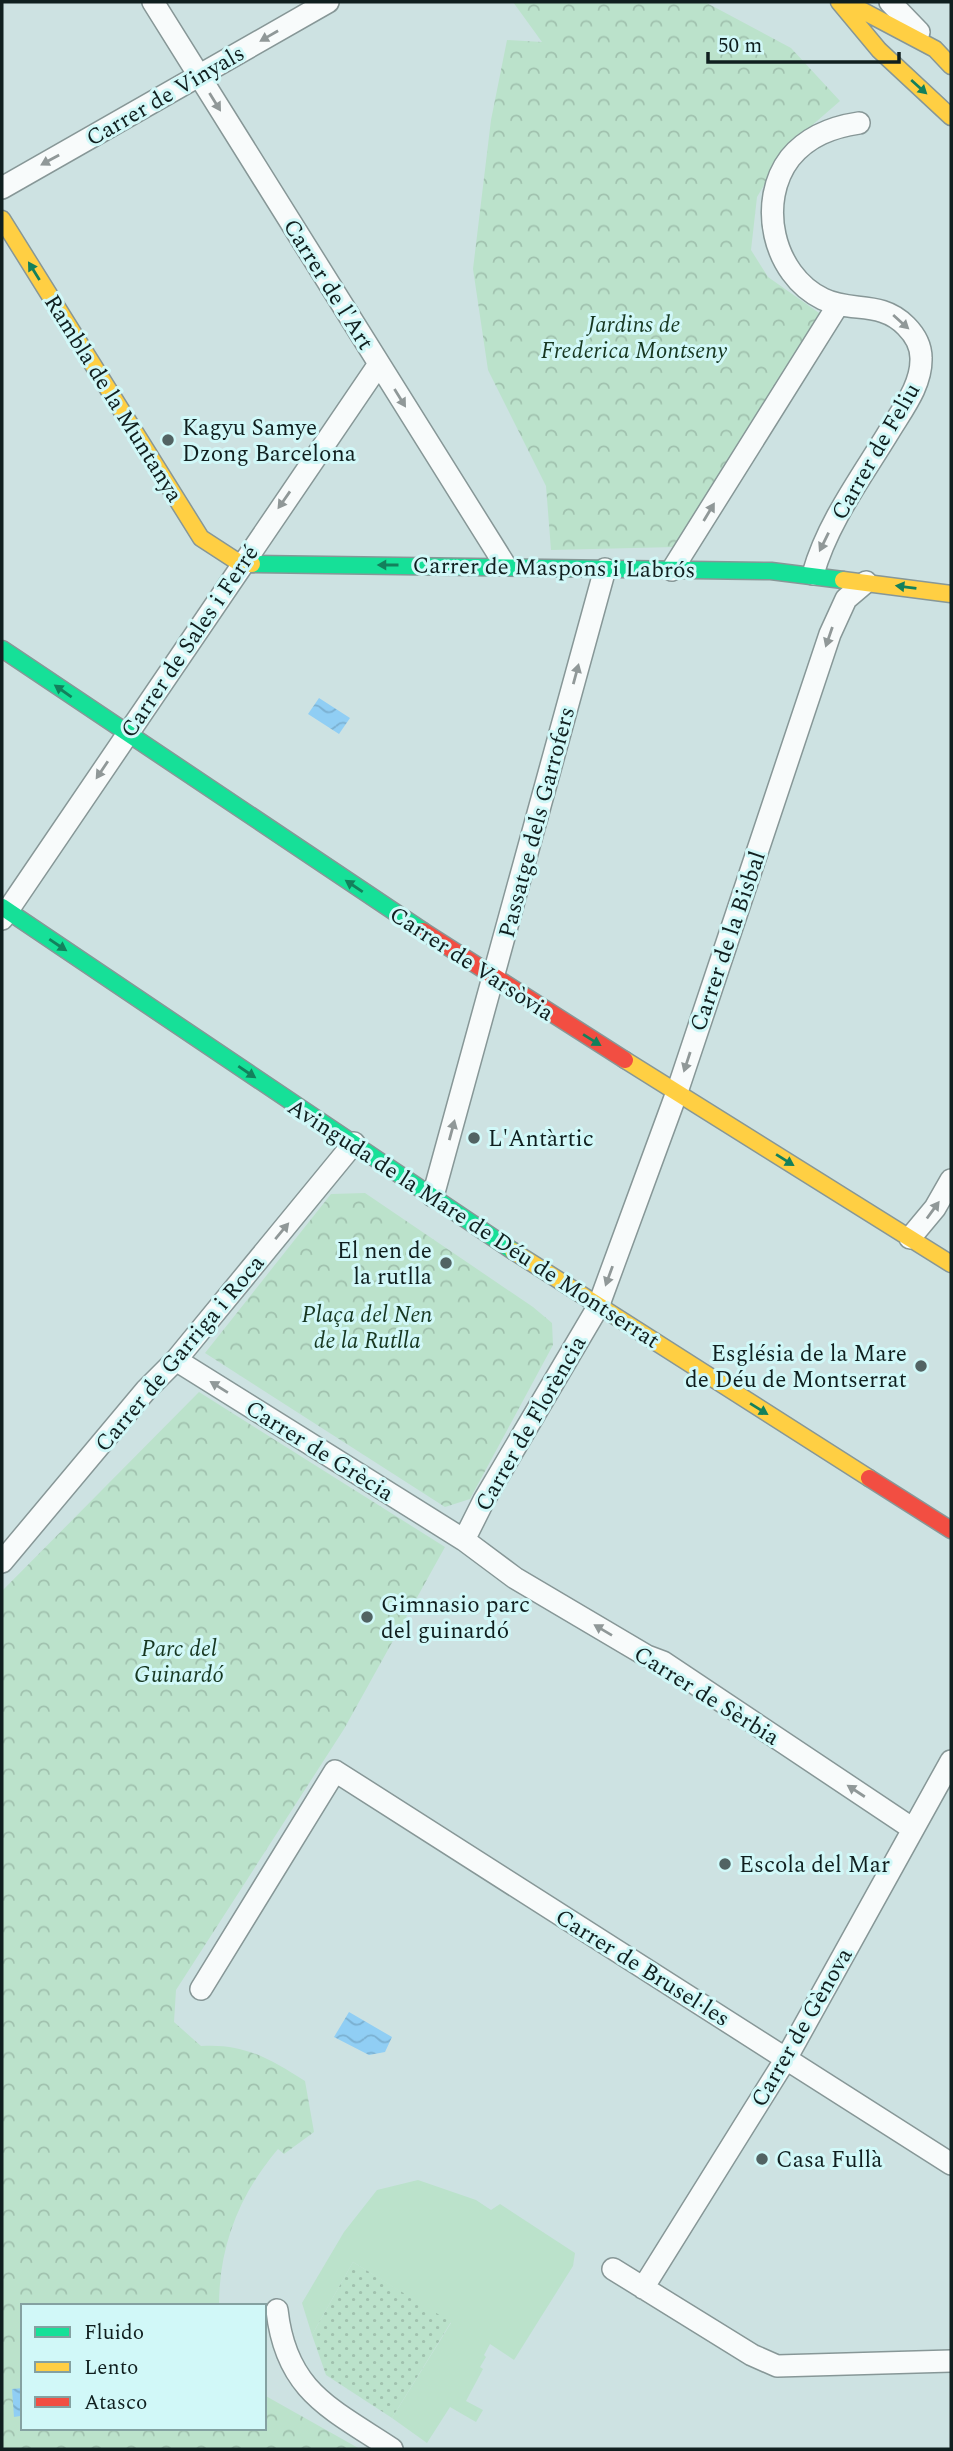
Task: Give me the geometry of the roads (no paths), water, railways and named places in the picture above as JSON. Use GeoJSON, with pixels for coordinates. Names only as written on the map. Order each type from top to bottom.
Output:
{"type":"FeatureCollection","features":[{"type":"Feature","properties":{"kind":"street","name":"Carrer de l'Art"},"geometry":{"type":"LineString","coordinates":[[153,2],[505,565]]}},
{"type":"Feature","properties":{"kind":"street","name":"Carrer de Vinyals"},"geometry":{"type":"LineString","coordinates":[[2,188],[328,2]]}},
{"type":"Feature","properties":{"kind":"street"},"geometry":{"type":"LineString","coordinates":[[839,2],[879,50],[951,117]]}},
{"type":"Feature","properties":{"kind":"street"},"geometry":{"type":"LineString","coordinates":[[846,2],[934,49]]}},
{"type":"Feature","properties":{"kind":"street"},"geometry":{"type":"LineString","coordinates":[[890,2],[951,66]]}},
{"type":"Feature","properties":{"kind":"street","name":"Carrer de Feliu"},"geometry":{"type":"LineString","coordinates":[[813,574],[828,534],[915,387],[921,359],[917,340],[911,331],[887,310],[838,304],[810,291],[792,272],[774,235],[771,208],[775,182],[796,152],[827,130],[859,123]]}},
{"type":"Feature","properties":{"kind":"street","name":"Rambla de la Muntanya"},"geometry":{"type":"LineString","coordinates":[[2,219],[201,538],[241,564]]}},
{"type":"Feature","properties":{"kind":"street"},"geometry":{"type":"LineString","coordinates":[[672,570],[838,304]]}},
{"type":"Feature","properties":{"kind":"street","name":"Carrer de Sales i Ferré"},"geometry":{"type":"LineString","coordinates":[[4,912],[379,364]]}},
{"type":"Feature","properties":{"kind":"street","name":"Carrer de Maspons i Labrós"},"geometry":{"type":"LineString","coordinates":[[241,564],[505,565],[813,574],[949,590]]}},
{"type":"Feature","properties":{"kind":"street","name":"Passatge dels Garrofers"},"geometry":{"type":"LineString","coordinates":[[433,1196],[605,569]]}},
{"type":"Feature","properties":{"kind":"street","name":"Carrer de la Bisbal"},"geometry":{"type":"LineString","coordinates":[[598,1307],[677,1092],[830,634],[846,599],[866,582]]}},
{"type":"Feature","properties":{"kind":"street","name":"Carrer de Varsòvia"},"geometry":{"type":"LineString","coordinates":[[2,649],[493,977],[951,1264]]}},
{"type":"Feature","properties":{"kind":"street","name":"Avinguda de la Mare de Déu de Montserrat"},"geometry":{"type":"LineString","coordinates":[[4,912],[598,1307],[951,1530]]}},
{"type":"Feature","properties":{"kind":"street","name":"Carrer de Garriga i Roca"},"geometry":{"type":"LineString","coordinates":[[2,1562],[146,1390],[176,1360],[355,1143]]}},
{"type":"Feature","properties":{"kind":"street"},"geometry":{"type":"LineString","coordinates":[[910,1238],[935,1208],[951,1180]]}},
{"type":"Feature","properties":{"kind":"street","name":"Carrer de Florència"},"geometry":{"type":"LineString","coordinates":[[464,1540],[484,1500],[598,1307]]}},
{"type":"Feature","properties":{"kind":"street","name":"Carrer de Grècia"},"geometry":{"type":"LineString","coordinates":[[176,1360],[464,1540]]}},
{"type":"Feature","properties":{"kind":"street","name":"Carrer de Sèrbia"},"geometry":{"type":"LineString","coordinates":[[464,1540],[515,1578],[647,1656],[663,1662],[913,1829]]}},
{"type":"Feature","properties":{"kind":"street","name":"Carrer de Gènova"},"geometry":{"type":"LineString","coordinates":[[643,2288],[787,2057],[951,1761]]}},
{"type":"Feature","properties":{"kind":"street","name":"Carrer de Brusel·les"},"geometry":{"type":"LineString","coordinates":[[201,1989],[335,1771],[951,2164]]}},
{"type":"Feature","properties":{"kind":"street"},"geometry":{"type":"LineString","coordinates":[[612,2269],[752,2355],[777,2366],[951,2361]]}},
{"type":"Feature","properties":{"kind":"street"},"geometry":{"type":"LineString","coordinates":[[277,2310],[285,2353],[300,2381],[324,2404],[392,2449]]}},
{"type":"Feature","properties":{"kind":"water"},"geometry":{"type":"Polygon","coordinates":[[[319,698],[350,718],[339,734],[308,714],[319,698]]]}},
{"type":"Feature","properties":{"kind":"water"},"geometry":{"type":"Polygon","coordinates":[[[349,2012],[392,2037],[385,2052],[369,2055],[334,2037],[349,2012]]]}},
{"type":"Feature","properties":{"kind":"water"},"geometry":{"type":"Polygon","coordinates":[[[21,2388],[21,2418],[14,2417],[12,2389],[21,2388]]]}},
{"type":"Feature","properties":{"kind":"place","name":"Kagyu Samye Dzong Barcelona"},"geometry":{"type":"Point","coordinates":[168,440]}},
{"type":"Feature","properties":{"kind":"place","name":"L'Antàrtic"},"geometry":{"type":"Point","coordinates":[474,1138]}},
{"type":"Feature","properties":{"kind":"place","name":"El nen de la rutlla"},"geometry":{"type":"Point","coordinates":[446,1263]}},
{"type":"Feature","properties":{"kind":"place","name":"Església de la Mare de Déu de Montserrat"},"geometry":{"type":"Point","coordinates":[921,1366]}},
{"type":"Feature","properties":{"kind":"place","name":"Gimnasio parc del guinardó"},"geometry":{"type":"Point","coordinates":[367,1617]}},
{"type":"Feature","properties":{"kind":"place","name":"Escola del Mar"},"geometry":{"type":"Point","coordinates":[725,1864]}},
{"type":"Feature","properties":{"kind":"place","name":"Casa Fullà"},"geometry":{"type":"Point","coordinates":[762,2159]}},
{"type":"Feature","properties":{"kind":"park label","name":"Jardins de Frederica Montseny"},"geometry":{"type":"Point","coordinates":[634,337]}},
{"type":"Feature","properties":{"kind":"park label","name":"Plaça del Nen de la Rutlla"},"geometry":{"type":"Point","coordinates":[367,1327]}},
{"type":"Feature","properties":{"kind":"park label","name":"Parc del Guinardó"},"geometry":{"type":"Point","coordinates":[179,1661]}}]}
